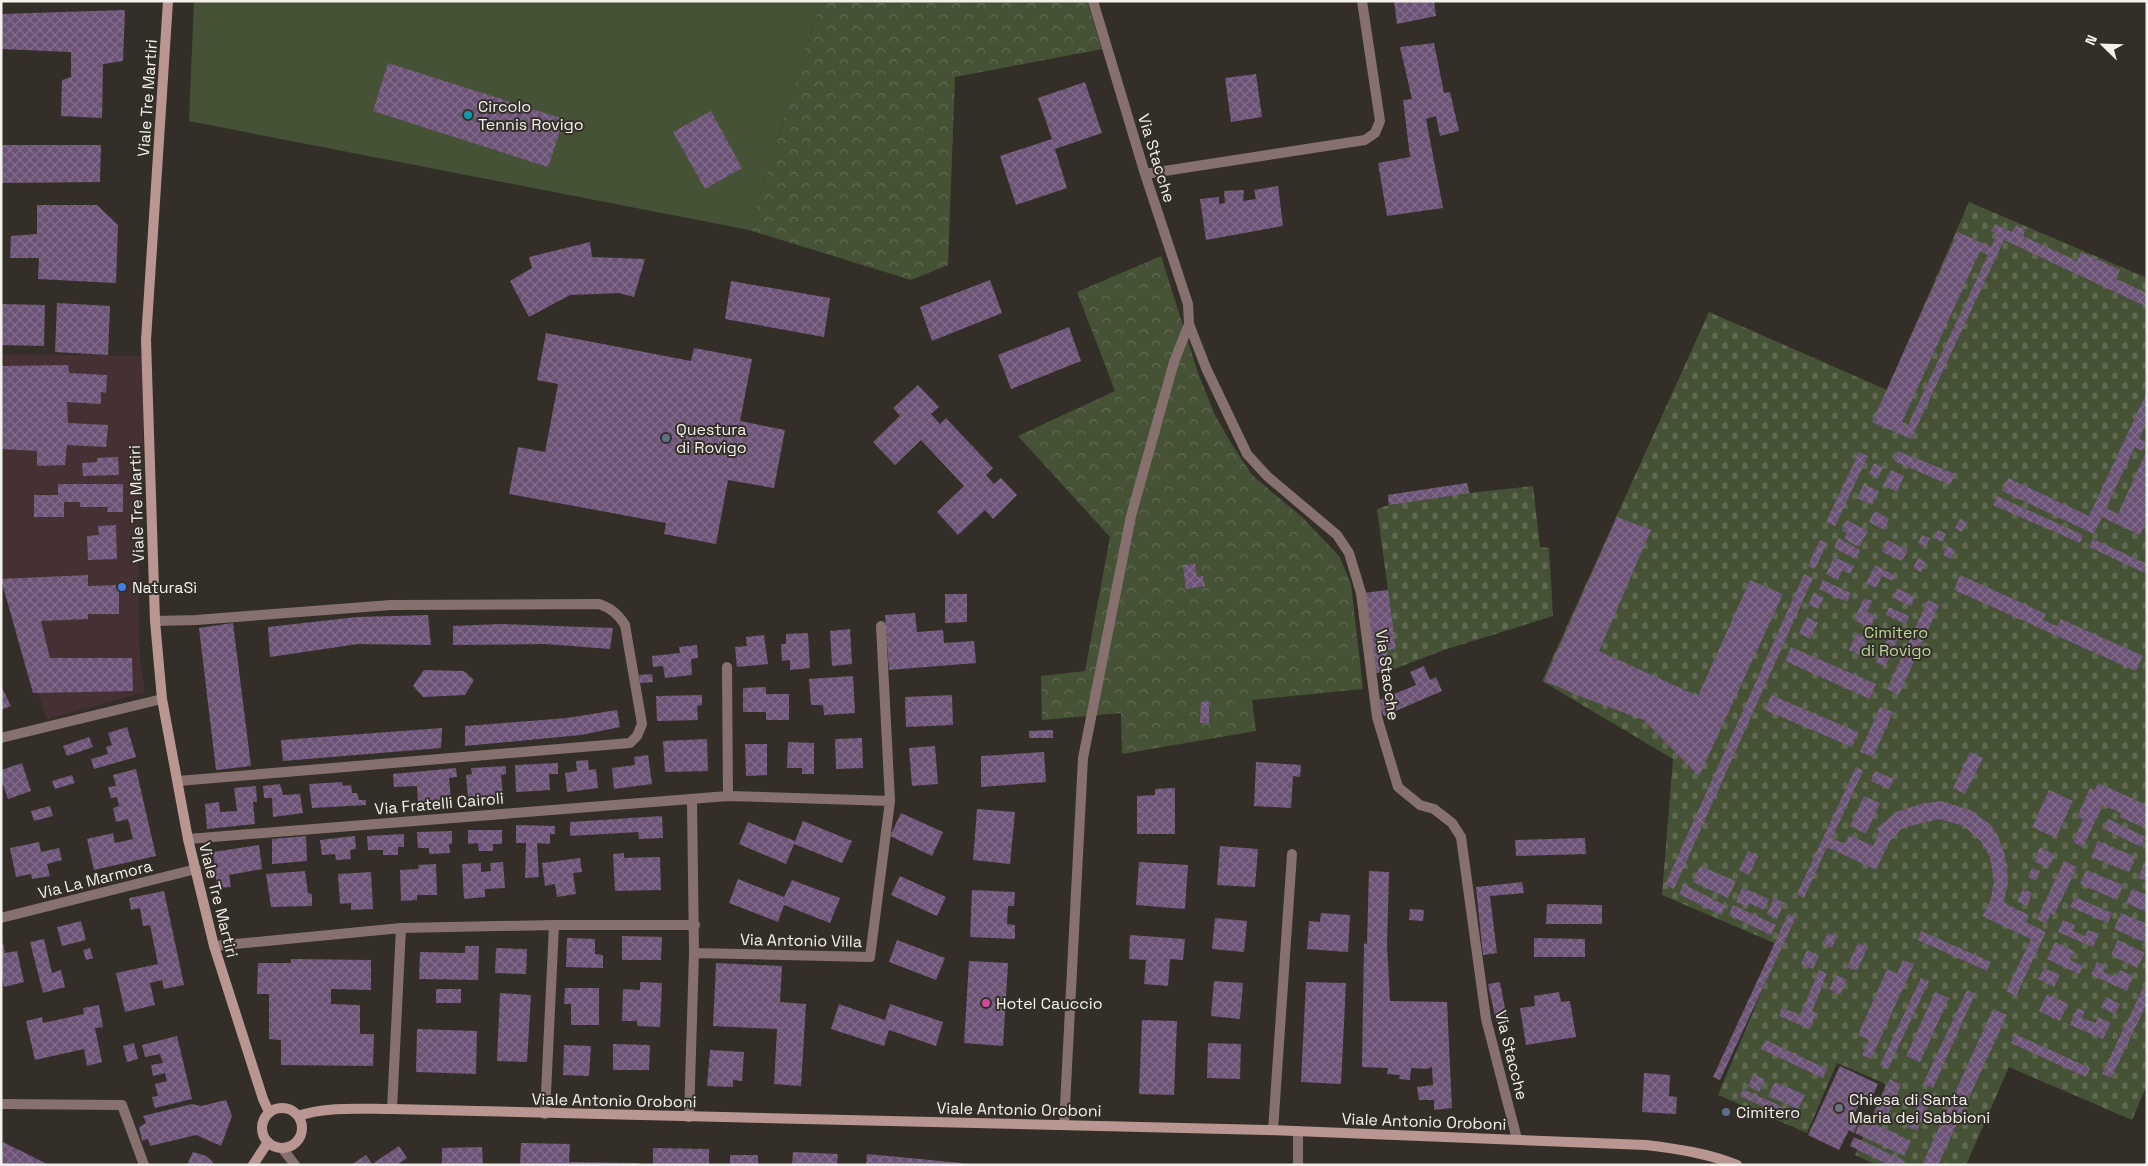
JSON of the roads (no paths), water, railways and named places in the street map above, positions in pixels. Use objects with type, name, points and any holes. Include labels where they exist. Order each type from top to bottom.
[{"type":"street","name":"Viale Tre Martiri","points":[[168,1],[146,340],[155,620],[162,699],[188,839],[214,946],[263,1099],[270,1112]]},
{"type":"street","name":"Via Stacche","points":[[1094,1],[1145,174],[1188,304],[1189,324],[1206,368],[1247,454],[1267,476],[1337,535],[1349,553],[1361,593],[1377,717],[1398,787],[1420,805],[1434,810],[1452,823],[1461,837],[1486,1019],[1517,1139]]},
{"type":"street","points":[[1145,174],[1365,140],[1375,132],[1380,121],[1362,1]]},
{"type":"street","name":"Via Stacche","points":[[1064,1125],[1083,758],[1131,516],[1174,362],[1189,324]]},
{"type":"street","points":[[155,620],[196,620],[391,605],[599,604],[610,608],[620,616],[625,624],[642,724],[637,736],[630,743],[178,781]]},
{"type":"street","name":"Via Antonio Villa","points":[[694,953],[870,957],[890,801],[881,626]]},
{"type":"street","points":[[727,666],[728,796]]},
{"type":"street","points":[[1,738],[162,699]]},
{"type":"street","points":[[689,1116],[694,953],[692,799],[728,796],[890,801]]},
{"type":"street","name":"Via Fratelli Cairoli","points":[[188,839],[692,799]]},
{"type":"street","points":[[1273,1130],[1292,854]]},
{"type":"street","name":"Via La Marmora","points":[[1,918],[196,870]]},
{"type":"street","points":[[545,1114],[554,925]]},
{"type":"street","points":[[214,946],[401,928],[694,925]]},
{"type":"street","points":[[392,1109],[401,928]]},
{"type":"street","points":[[1,1104],[122,1105],[144,1165]]},
{"type":"street","points":[[282,1148],[291,1145],[298,1138],[301,1125],[298,1116],[292,1110],[285,1108],[274,1109],[270,1112],[263,1120],[262,1128],[268,1142],[282,1148],[296,1165]]},
{"type":"street","name":"Viale Antonio Oroboni","points":[[298,1116],[338,1109],[392,1109],[1273,1130],[1613,1143],[1690,1150],[1737,1165]]},
{"type":"street","points":[[1298,1131],[1298,1165]]},
{"type":"street","points":[[253,1165],[268,1142]]},
{"type":"place","name":"Circolo Tennis Rovigo","points":[[468,115]]},
{"type":"place","name":"Questura di Rovigo","points":[[666,438]]},
{"type":"place","name":"NaturaSì","points":[[122,587]]},
{"type":"place","name":"Hotel Cauccio","points":[[986,1003]]},
{"type":"place","name":"Chiesa di Santa Maria dei Sabbioni","points":[[1839,1108]]},
{"type":"place","name":"Cimitero","points":[[1726,1112]]},
{"type":"park label","name":"Cimitero di Rovigo","points":[[1896,641]]}]
